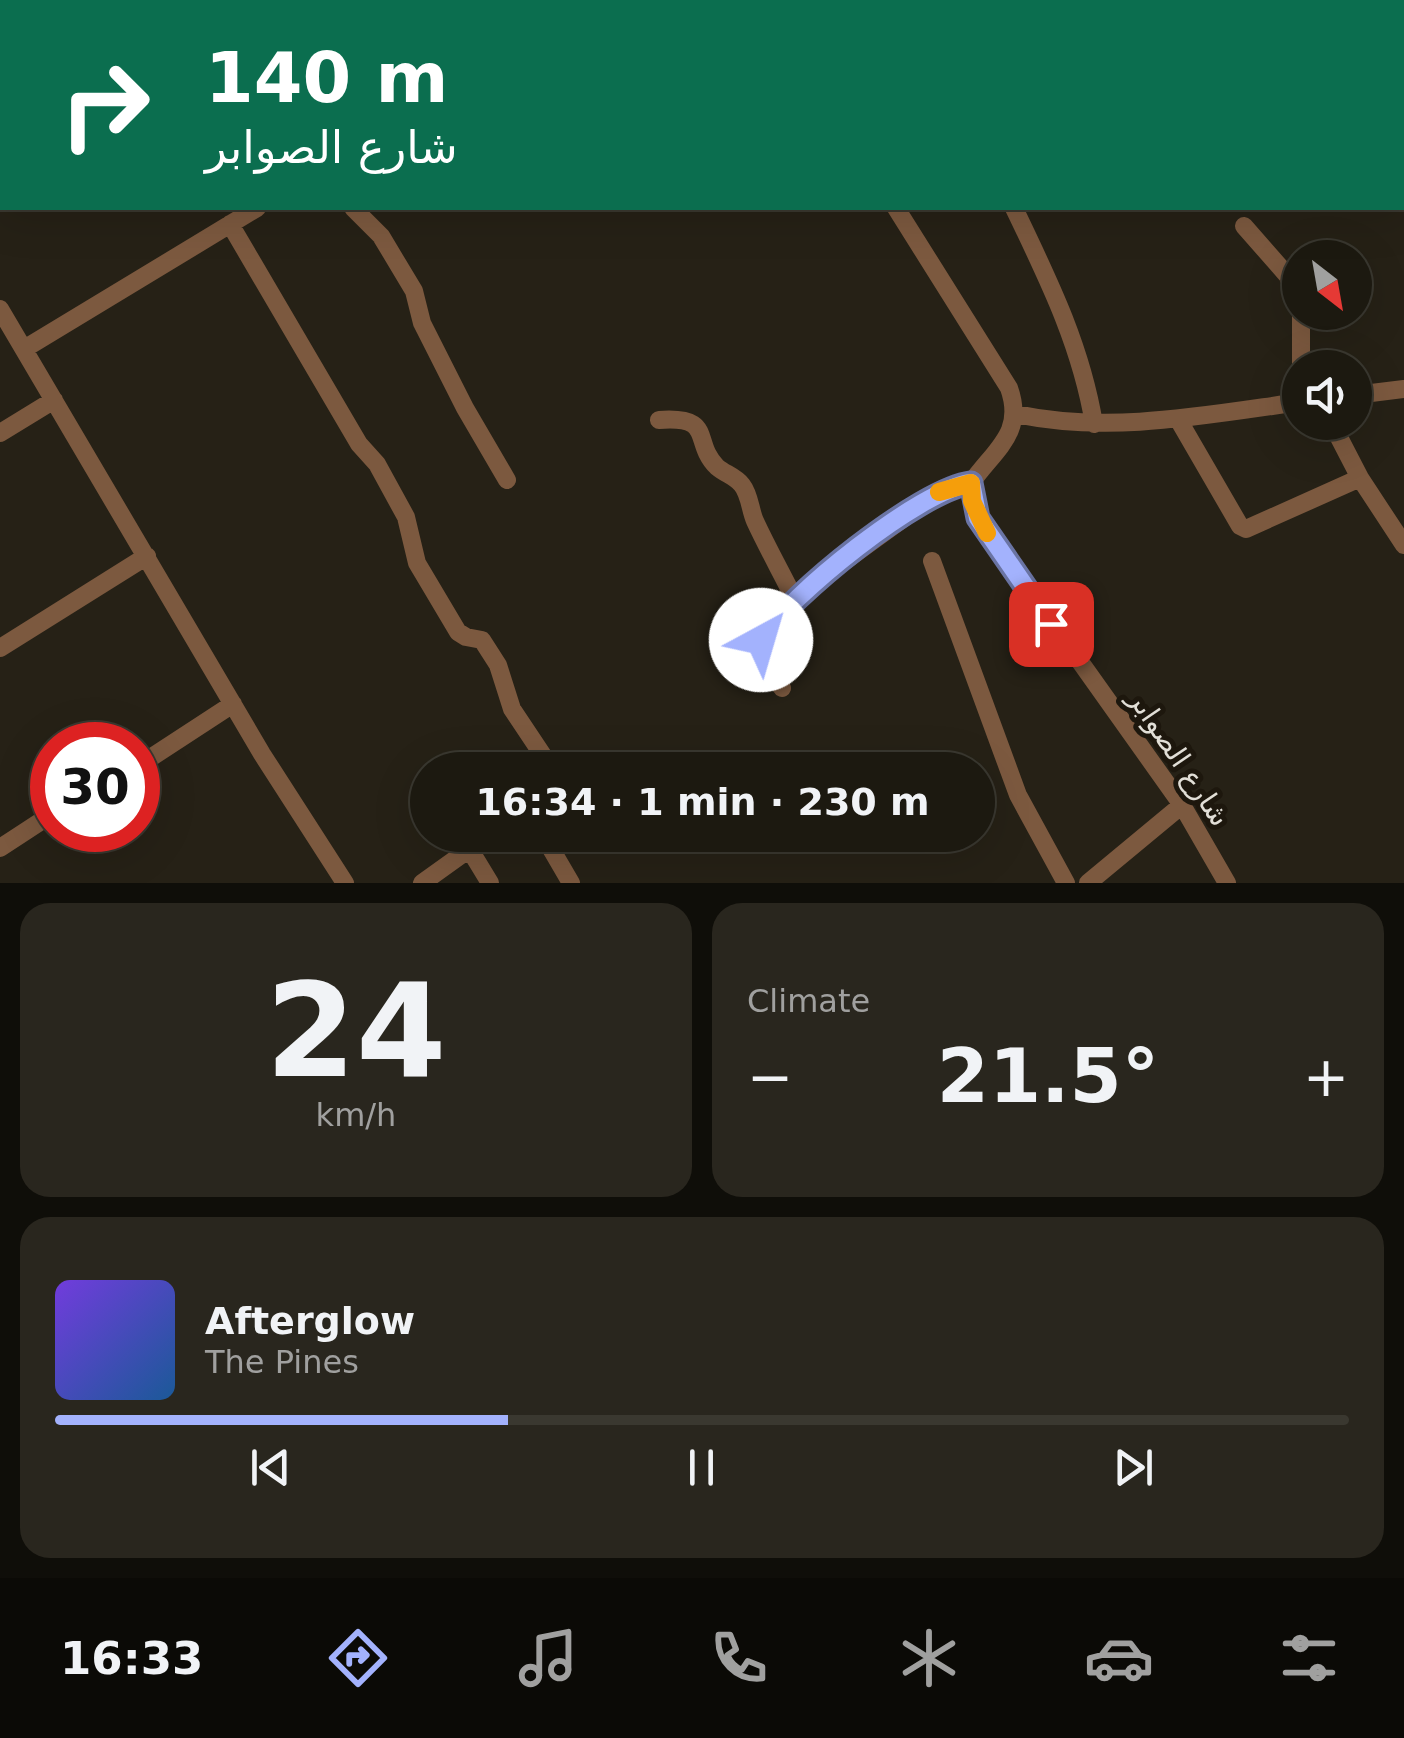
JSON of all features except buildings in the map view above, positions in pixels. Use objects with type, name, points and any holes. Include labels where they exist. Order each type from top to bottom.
[{"type":"street","points":[[24,349],[254,210]]},
{"type":"street","points":[[355,210],[381,236],[414,291],[422,323],[507,480]]},
{"type":"street","points":[[782,688],[761,640],[794,598],[944,489],[971,483],[1005,441],[1016,414],[1008,388],[897,210]]},
{"type":"street","points":[[1015,210],[1056,294],[1085,371],[1094,424]]},
{"type":"street","points":[[230,224],[359,444],[377,464],[406,517],[420,570],[458,632],[482,640],[492,654],[512,708],[541,752]]},
{"type":"street","points":[[1244,226],[1282,269]]},
{"type":"street","points":[[0,309],[233,704],[345,883]]},
{"type":"street","points":[[1372,392],[1404,389]]},
{"type":"street","points":[[0,434],[54,400]]},
{"type":"street","points":[[1016,414],[1094,424],[1178,419],[1282,403]]},
{"type":"street","points":[[659,420],[681,418],[693,424],[701,431],[716,466],[745,488],[753,517],[794,598]]},
{"type":"street","points":[[1178,419],[1240,526],[1246,529],[1360,478]]},
{"type":"street","points":[[1340,440],[1404,545]]},
{"type":"street","name":"شارع الصوابر","points":[[971,483],[972,501],[990,538],[1182,805],[1227,883]]},
{"type":"street","points":[[0,648],[147,556]]},
{"type":"street","points":[[932,561],[1018,794],[1066,883]]},
{"type":"street","points":[[160,752],[233,704]]},
{"type":"street","points":[[1088,883],[1182,805]]},
{"type":"street","points":[[0,848],[30,828]]},
{"type":"street","points":[[422,883],[467,852]]},
{"type":"street","points":[[471,852],[490,883]]},
{"type":"street","points":[[553,852],[571,883]]},
{"type":"slow traffic","points":[[939,492],[971,483],[972,501],[987,533]]},
{"type":"route","points":[[761,640],[794,598],[828,571],[944,489],[971,483],[978,518],[1051,624]]}]
